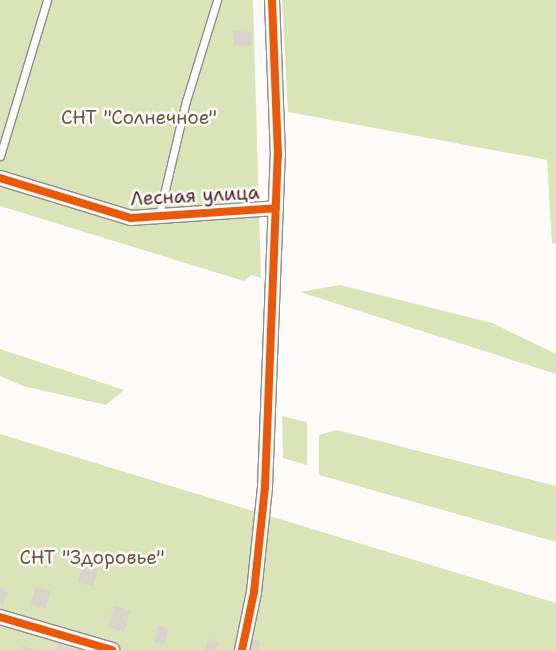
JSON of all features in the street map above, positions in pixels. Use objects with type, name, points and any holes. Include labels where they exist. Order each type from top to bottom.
[{"type":"street","points":[[242,650],[254,592],[265,487],[278,156],[272,0]]},
{"type":"street","name":"Лесная улица","points":[[0,178],[132,218],[276,208]]},
{"type":"street","points":[[0,617],[112,650]]},
{"type":"lane","points":[[0,156],[47,0]]},
{"type":"lane","points":[[159,215],[186,101],[217,0]]},
{"type":"green space","name":"СНТ \"Солнечное\"","points":[[0,0],[253,0],[261,278],[251,275],[244,281],[0,206]]},
{"type":"green space","points":[[282,0],[556,0],[556,244],[552,243],[547,160],[288,112]]},
{"type":"green space","points":[[340,285],[492,323],[556,354],[556,374],[300,292]]},
{"type":"green space","points":[[0,349],[124,390],[106,405],[23,386],[0,376]]},
{"type":"green space","points":[[282,416],[307,422],[307,465],[283,458]]},
{"type":"green space","points":[[336,430],[556,486],[556,542],[319,475],[319,435]]},
{"type":"green space","name":"СНТ \"Здоровье\"","points":[[0,434],[556,603],[556,650],[0,650]]},
{"type":"building","points":[[234,31],[252,32],[251,46],[233,45]]},
{"type":"building","points":[[83,563],[98,567],[93,586],[78,582]]},
{"type":"building","points":[[35,587],[51,591],[46,608],[31,604]]},
{"type":"building","points":[[0,588],[7,591],[3,605],[0,604]]},
{"type":"building","points":[[114,606],[130,611],[124,632],[108,627]]},
{"type":"building","points":[[158,626],[169,629],[164,645],[154,642]]},
{"type":"building","points":[[208,639],[219,642],[216,650],[205,650]]},
{"type":"building","points":[[251,640],[260,641],[259,650],[250,650]]},
{"type":"building","points":[[58,644],[77,650],[56,650]]},
{"type":"building","points":[[23,646],[34,650],[22,650]]},
{"type":"cycle path","points":[[242,650],[254,592],[265,487],[278,156],[272,0]]},
{"type":"cycle path","points":[[0,178],[131,218],[276,208]]},
{"type":"cycle path","points":[[0,617],[112,650]]}]
